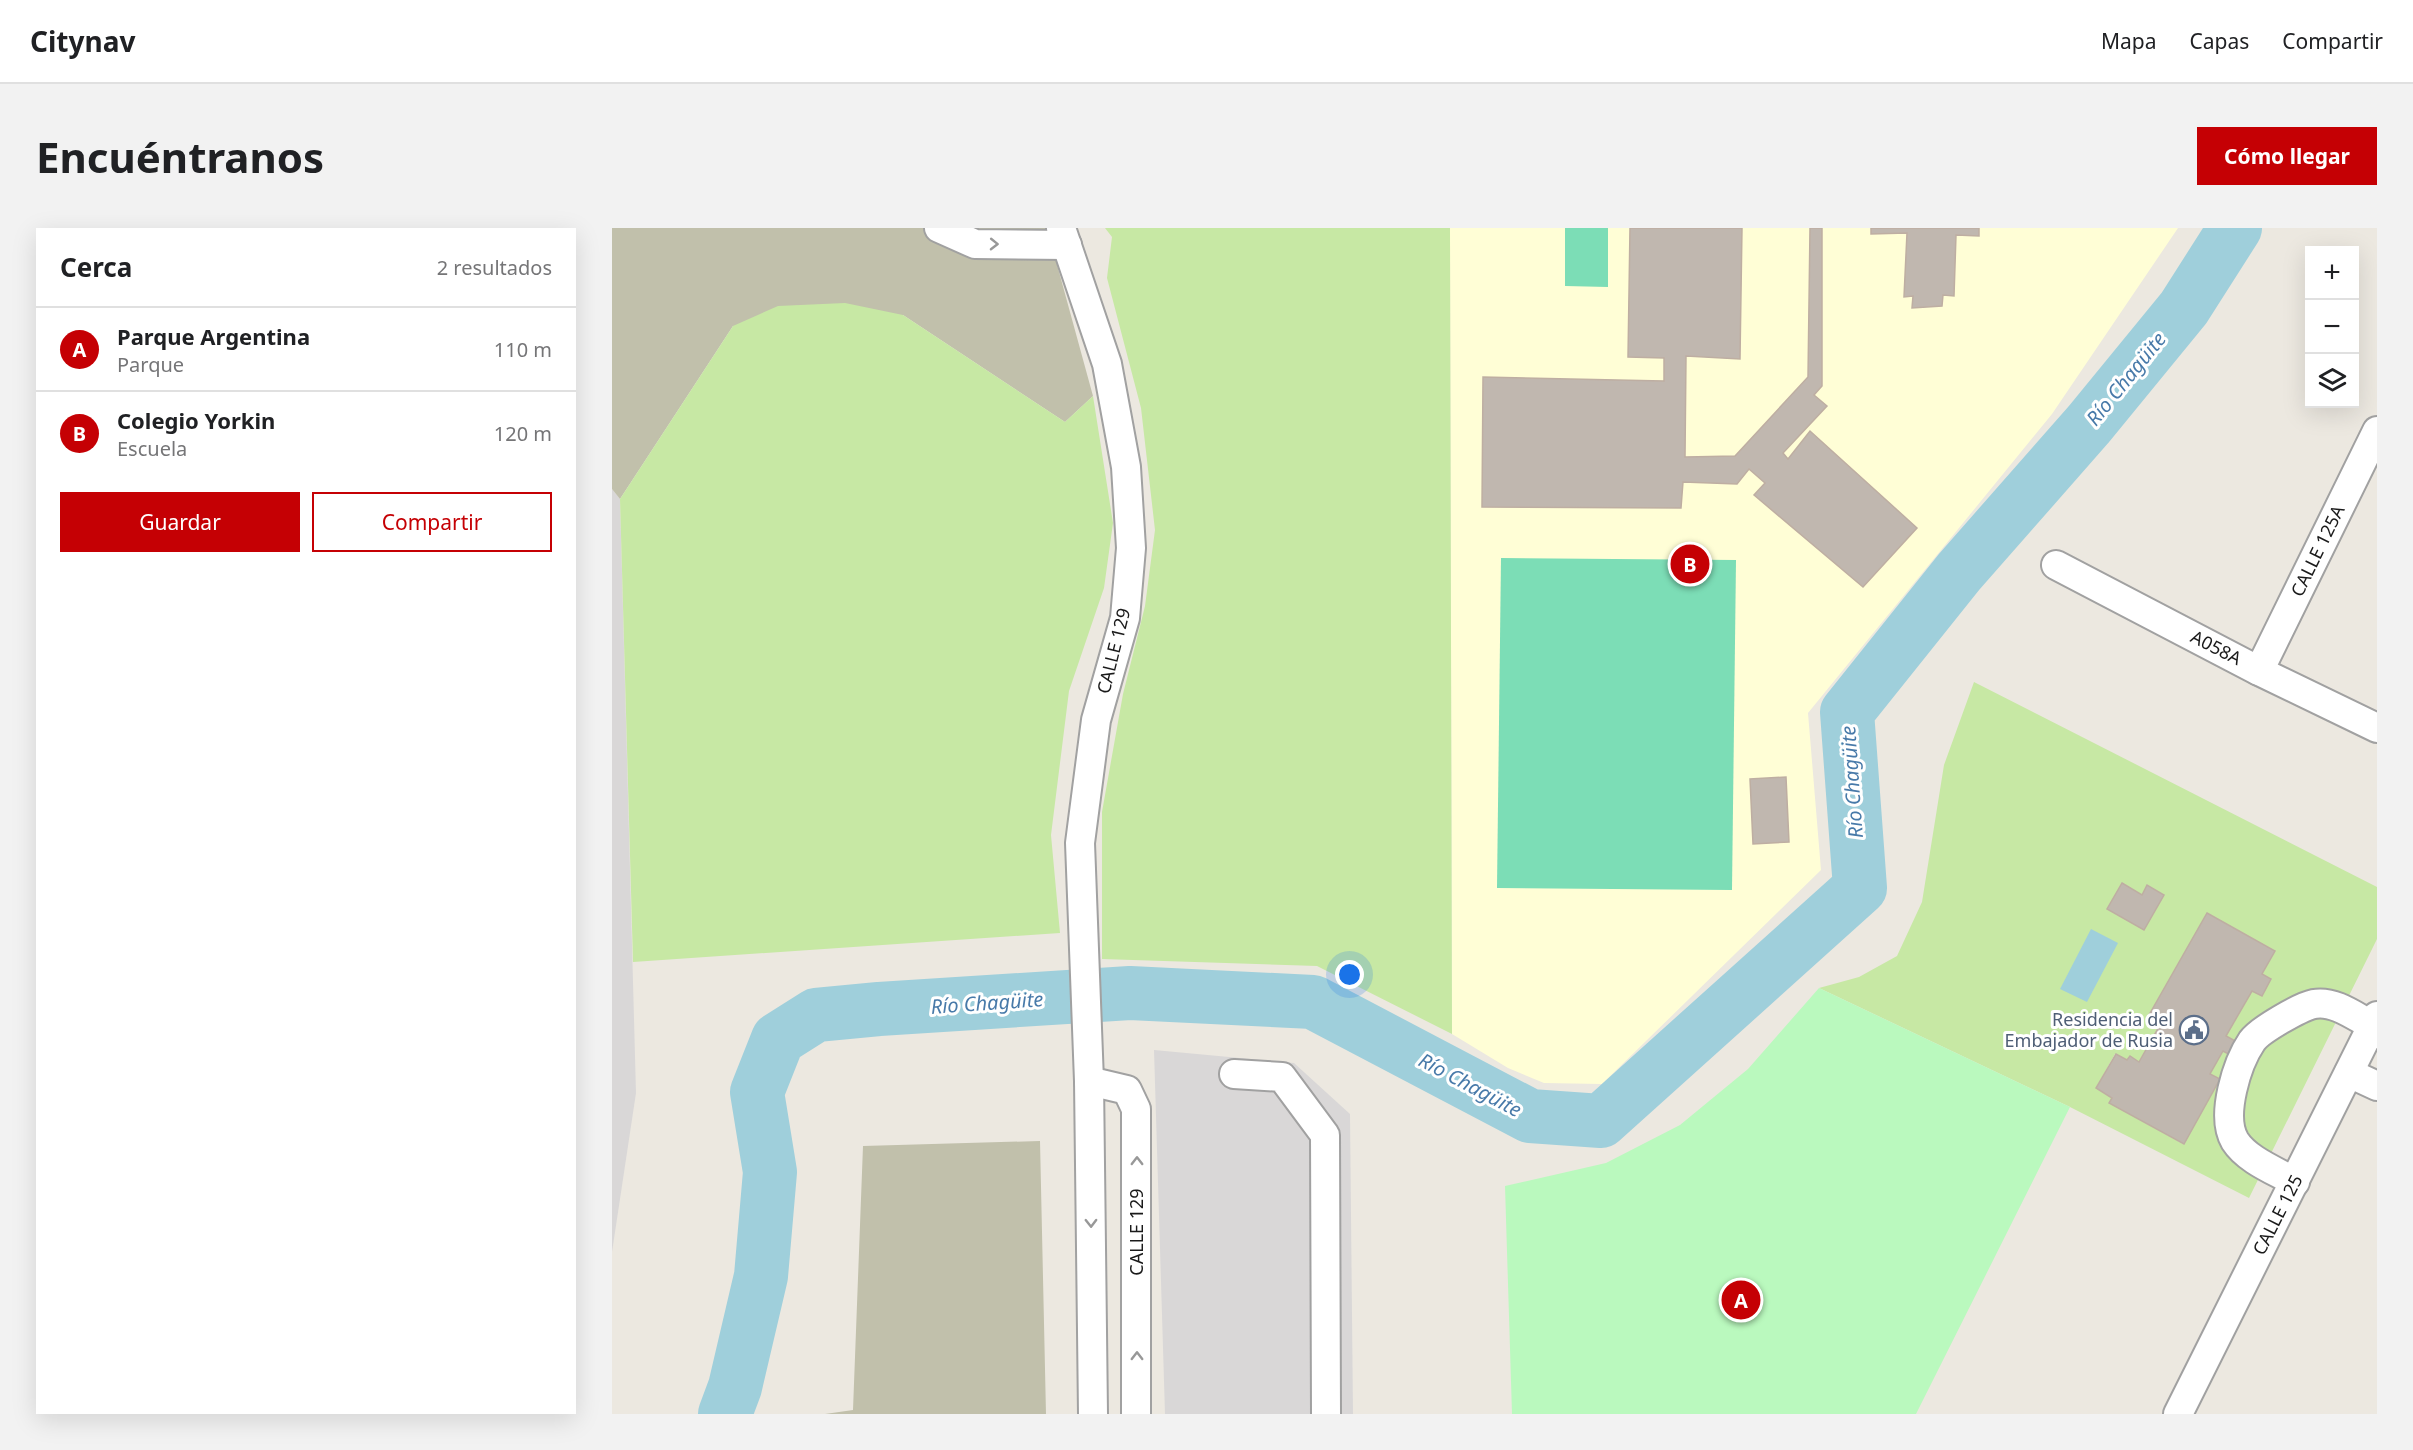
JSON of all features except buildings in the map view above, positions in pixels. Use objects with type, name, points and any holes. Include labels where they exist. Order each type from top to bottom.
[{"type":"street","points":[[939,228],[975,244],[1064,236]]},
{"type":"street","name":"CALLE 129","points":[[1064,236],[1107,364],[1126,467],[1131,548],[1125,618],[1096,720],[1081,832],[1089,1081],[1093,1414]]},
{"type":"street","name":"CALLE 125A","points":[[2259,670],[2377,431]]},
{"type":"street","name":"A058A","points":[[2056,565],[2377,728]]},
{"type":"street","points":[[2295,1182],[2247,1154],[2234,1139],[2230,1116],[2231,1092],[2236,1070],[2253,1039],[2293,1012],[2315,1003],[2332,1005],[2375,1021]]},
{"type":"street","name":"CALLE 125","points":[[2178,1414],[2375,1021]]},
{"type":"street","points":[[2349,1073],[2377,1086]]},
{"type":"street","points":[[1233,1074],[1282,1077],[1325,1135],[1326,1414]]},
{"type":"street","name":"CALLE 129","points":[[1089,1081],[1127,1090],[1136,1109],[1136,1414]]},
{"type":"shaded area","points":[[612,228],[1047,228],[1093,396],[1065,422],[903,315],[733,326],[620,499],[612,489]]},
{"type":"shaded area","points":[[1450,228],[2178,228],[2052,414],[1808,713],[1821,870],[1602,1084],[1544,1083],[1508,1068],[1452,1034]]},
{"type":"shaded area","points":[[612,489],[620,499],[636,1093],[612,1252]]},
{"type":"shaded area","points":[[1154,1050],[1294,1063],[1350,1114],[1353,1414],[1165,1414]]},
{"type":"shaded area","points":[[1040,1141],[1046,1414],[825,1414],[853,1410],[863,1146]]},
{"type":"green space","points":[[1105,228],[1450,228],[1452,1034],[1317,966],[1102,959],[1102,812],[1123,694],[1145,606],[1155,530],[1141,408],[1107,278],[1112,237]]},
{"type":"green space","points":[[1565,228],[1608,228],[1608,287],[1565,286]]},
{"type":"green space","points":[[845,303],[903,315],[1065,422],[1093,396],[1113,523],[1104,588],[1069,691],[1051,835],[1060,933],[633,962],[620,499],[733,326],[778,306]]},
{"type":"green space","points":[[1501,558],[1736,560],[1732,890],[1497,888]]},
{"type":"green space","points":[[1974,682],[2377,887],[2377,939],[2249,1198],[2070,1107],[1819,988],[1859,977],[1897,956],[1922,902],[1944,765]],"holes":[[[2207,913],[2275,951],[2262,974],[2271,979],[2262,996],[2252,991],[2226,1036],[2244,1063],[2223,1051],[2210,1074],[2220,1080],[2183,1144],[2110,1103],[2112,1098],[2096,1088],[2115,1054],[2127,1060],[2130,1056],[2139,1062],[2161,1023],[2149,1015]]]},
{"type":"green space","points":[[1819,988],[2070,1107],[1916,1414],[1512,1414],[1505,1186],[1606,1163],[1680,1125],[1748,1069]]},
{"type":"water","points":[[2091,929],[2118,943],[2087,1002],[2060,989]]},
{"type":"waterway","name":"Río Chagüite","points":[[725,1414],[735,1387],[761,1276],[770,1172],[757,1092],[778,1039],[816,1015],[1130,993],[1313,1002],[1530,1116],[1601,1121],[1860,888],[1847,712],[1959,572],[2089,424],[2184,308],[2235,228]]},
{"type":"place","name":"Colegio Yorkin","points":[[1690,564]]},
{"type":"place","name":"Residencia del Embajador de Rusia","points":[[2194,1030]]},
{"type":"place","name":"Parque Argentina","points":[[1741,1300]]}]
